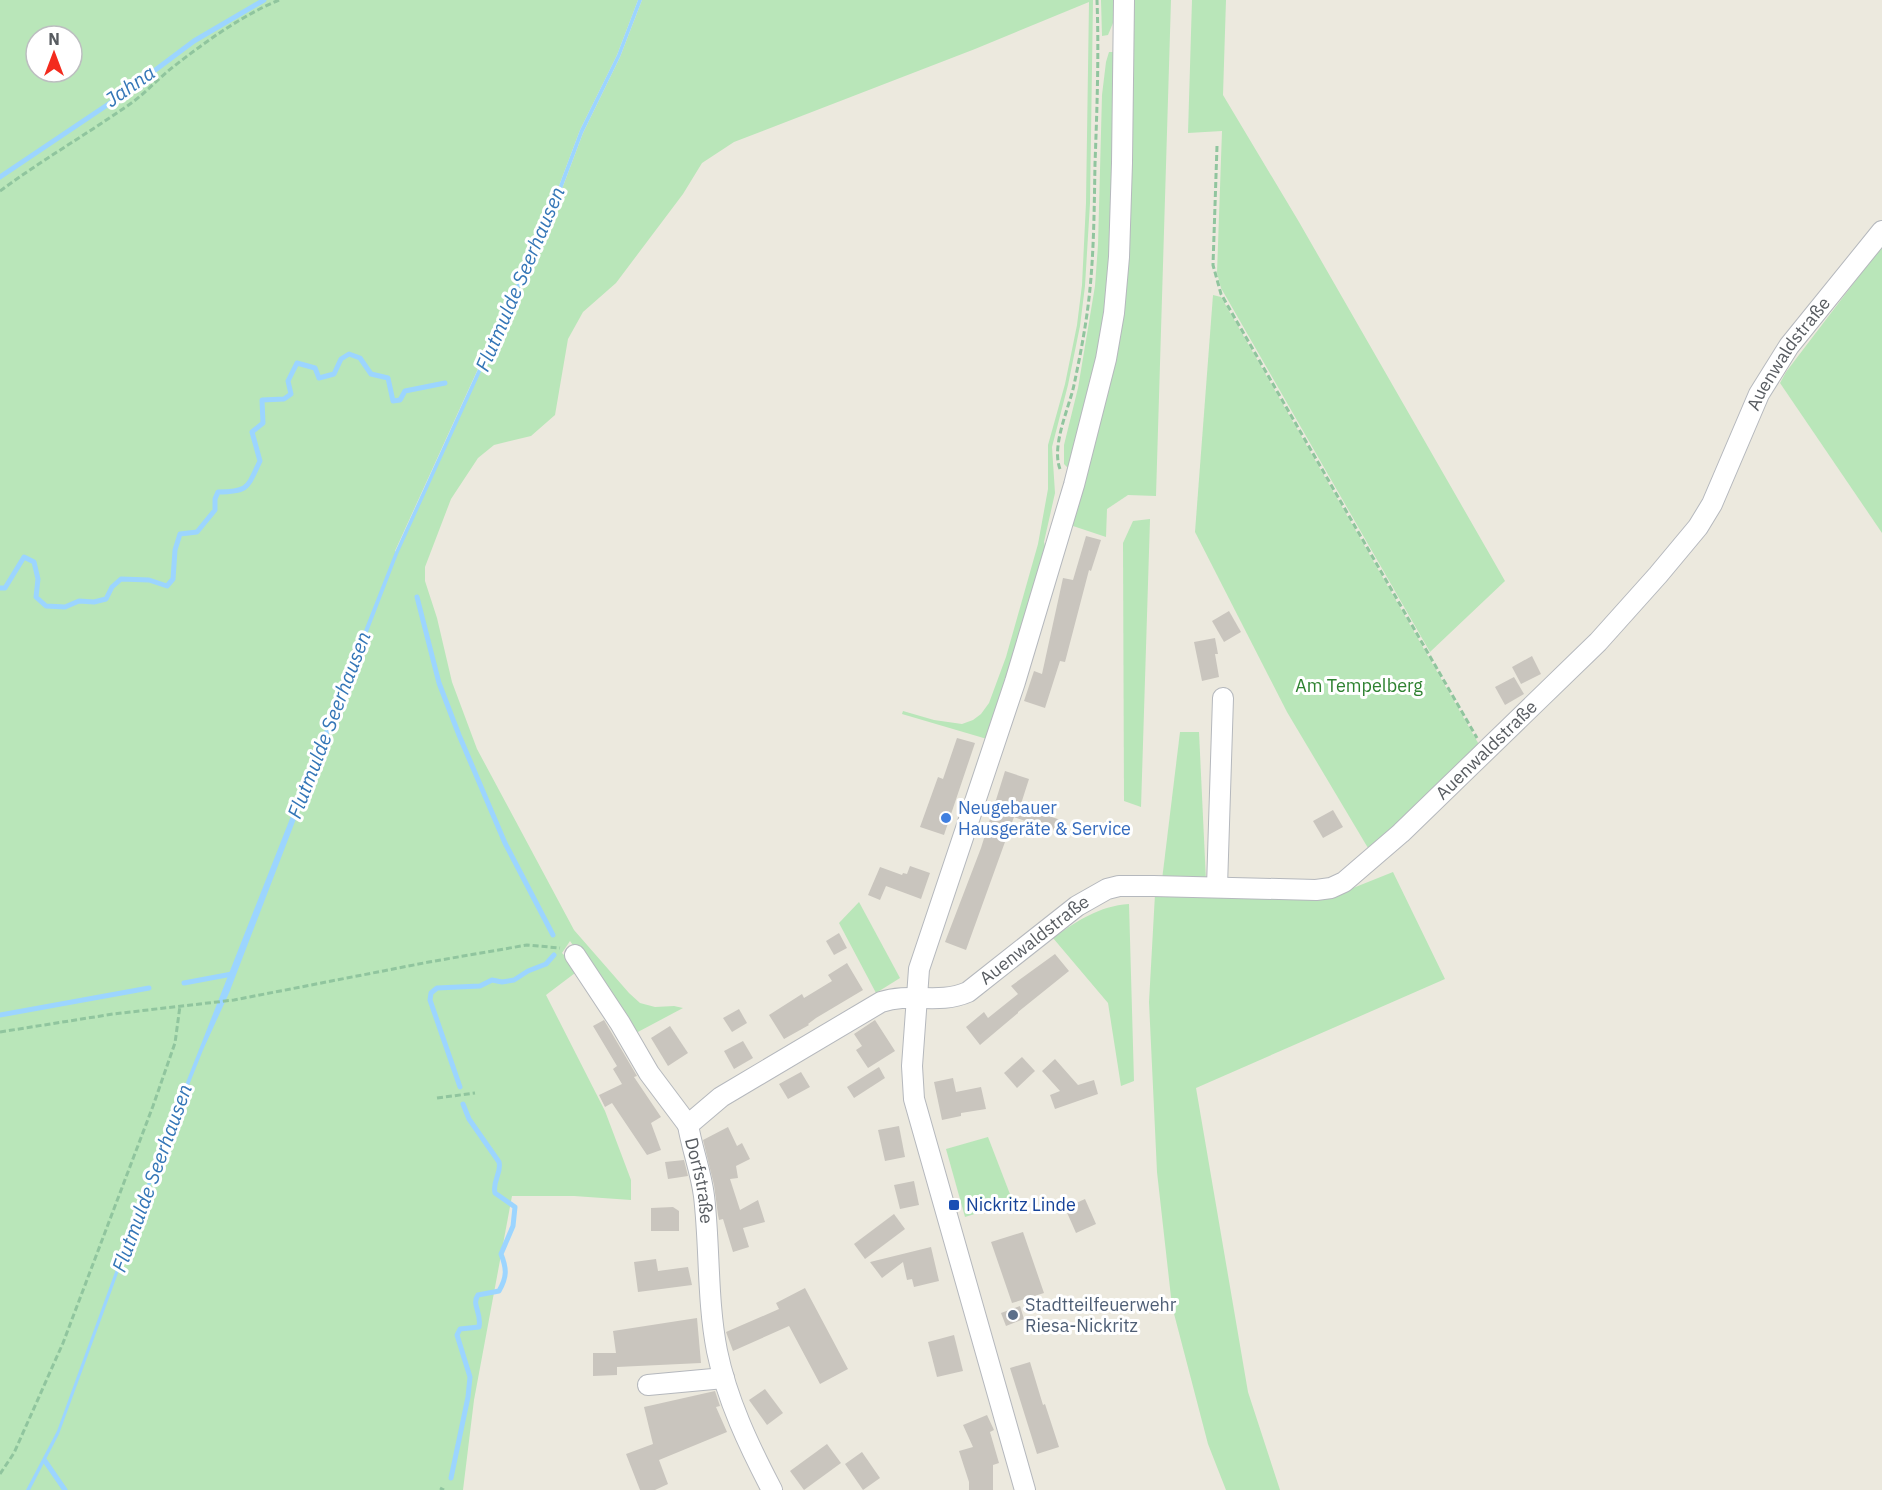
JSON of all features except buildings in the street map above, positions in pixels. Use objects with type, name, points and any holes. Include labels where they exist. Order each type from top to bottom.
[{"type":"street","points":[[1025,1490],[914,1099],[912,1066],[916,998],[919,969],[1015,682],[1056,547],[1107,359],[1119,257],[1124,0]]},
{"type":"street","name":"Auenwaldstraße","points":[[916,998],[954,998],[968,992],[1077,906],[1107,889],[1119,886],[1217,886],[1316,890],[1330,888],[1344,882],[1401,833],[1598,642],[1698,526],[1712,504],[1759,394],[1770,375],[1811,316],[1882,231]]},
{"type":"street","points":[[1217,886],[1223,698]]},
{"type":"street","points":[[575,956],[620,1023],[649,1073],[688,1125]]},
{"type":"street","name":"Dorfstraße","points":[[772,1490],[738,1418],[717,1350],[712,1317],[704,1197],[688,1125],[722,1097],[881,1002],[894,998],[916,998]]},
{"type":"street","points":[[648,1385],[724,1378]]},
{"type":"path","points":[[0,191],[131,103],[211,39],[264,6],[279,0]]},
{"type":"path","points":[[1063,477],[1058,463],[1059,443],[1086,326],[1093,244],[1099,45],[1097,0]]},
{"type":"path","points":[[1216,146],[1213,265],[1221,294],[1476,737],[1486,750]]},
{"type":"path","points":[[0,1032],[113,1014],[234,1000],[527,945],[550,946],[575,956]]},
{"type":"path","points":[[0,1474],[14,1453],[67,1332],[175,1043],[180,1006]]},
{"type":"path","points":[[436,1098],[475,1093]]},
{"type":"green space","points":[[0,0],[638,0],[617,55],[580,130],[548,215],[395,551],[397,553],[551,218],[583,133],[620,57],[642,0],[1093,0],[1090,203],[1080,326],[1052,447],[1055,493],[1044,542],[1048,548],[987,739],[902,714],[903,711],[934,720],[962,724],[981,714],[989,703],[1006,657],[1038,544],[1048,489],[1048,445],[1065,384],[1077,325],[1082,285],[1086,203],[1089,2],[975,49],[734,142],[702,163],[683,194],[616,283],[583,312],[568,339],[555,415],[531,436],[494,445],[478,458],[451,499],[425,567],[425,581],[437,618],[452,682],[477,749],[574,930],[640,1003],[655,1007],[683,1008],[636,1033],[570,941],[562,953],[579,970],[546,995],[605,1111],[631,1180],[631,1200],[574,1196],[512,1196],[474,1400],[463,1490],[0,1490]]},
{"type":"green space","points":[[1101,0],[1117,0],[1118,11],[1108,35],[1102,36]]},
{"type":"green space","points":[[1132,0],[1171,0],[1156,496],[1128,495],[1107,509],[1106,537],[1070,525],[1112,360]]},
{"type":"green space","name":"Am Tempelberg","points":[[1192,0],[1226,0],[1223,95],[1299,222],[1505,581],[1430,652],[1221,288],[1217,273],[1222,131],[1188,133]]},
{"type":"green space","points":[[1109,52],[1117,54],[1108,312],[1073,466],[1067,467],[1064,464],[1064,445],[1078,388],[1095,286],[1102,95]]},
{"type":"green space","points":[[1882,246],[1882,533],[1780,383]]},
{"type":"green space","name":"Am Tempelberg","points":[[1213,295],[1221,297],[1481,748],[1371,853],[1287,712],[1195,532]]},
{"type":"green space","points":[[1150,519],[1141,807],[1124,801],[1123,543],[1133,521]]},
{"type":"green space","points":[[1180,732],[1199,732],[1206,881],[1162,880]]},
{"type":"green space","points":[[1393,872],[1445,979],[1196,1088],[1248,1392],[1280,1490],[1226,1490],[1208,1444],[1172,1306],[1157,1172],[1149,1002],[1155,894],[1338,894]]},
{"type":"green space","points":[[859,902],[900,978],[876,993],[839,923]]},
{"type":"green space","points":[[1129,904],[1134,1081],[1121,1086],[1108,1003],[1053,938],[1098,911]]},
{"type":"green space","points":[[988,1137],[1013,1202],[965,1217],[946,1149]]},
{"type":"water","name":"Flutmulde Seerhausen","points":[[638,0],[642,0],[620,57],[583,133],[551,218],[398,554],[229,993],[203,1050],[164,1148],[59,1434],[30,1490],[26,1490],[57,1431],[161,1146],[395,552],[548,215],[580,130],[617,55]]},
{"type":"waterway","name":"Jahna","points":[[0,177],[122,95],[194,41],[264,0]]},
{"type":"waterway","points":[[0,588],[5,588],[24,557],[34,562],[38,579],[36,597],[46,606],[65,607],[79,601],[94,602],[106,599],[112,587],[121,579],[149,580],[167,586],[173,579],[175,550],[180,534],[197,532],[215,510],[215,499],[218,492],[236,491],[246,487],[249,483],[260,461],[252,432],[263,423],[262,400],[284,399],[291,394],[288,381],[297,363],[315,368],[319,378],[334,374],[341,359],[349,354],[360,358],[371,374],[388,378],[393,401],[400,400],[405,391],[445,383]]},
{"type":"waterway","points":[[417,597],[439,683],[459,735],[505,843],[553,935]]},
{"type":"waterway","points":[[460,1087],[430,1000],[431,993],[437,988],[480,986],[492,980],[502,982],[514,980],[546,964],[554,955]]},
{"type":"waterway","points":[[184,983],[232,974]]},
{"type":"waterway","points":[[0,1015],[149,988]]},
{"type":"waterway","points":[[451,1478],[470,1377],[457,1335],[460,1329],[479,1327],[476,1302],[478,1295],[499,1291],[502,1286],[505,1273],[501,1254],[513,1226],[515,1207],[495,1193],[499,1162],[469,1119],[463,1104]]},
{"type":"waterway","points":[[45,1461],[65,1490]]},
{"type":"place","name":"Neugebauer Hausgeräte & Service","points":[[946,818]]},
{"type":"place","name":"Nickritz Linde","points":[[954,1205]]},
{"type":"place","name":"Stadtteilfeuerwehr Riesa-Nickritz","points":[[1013,1315]]}]
